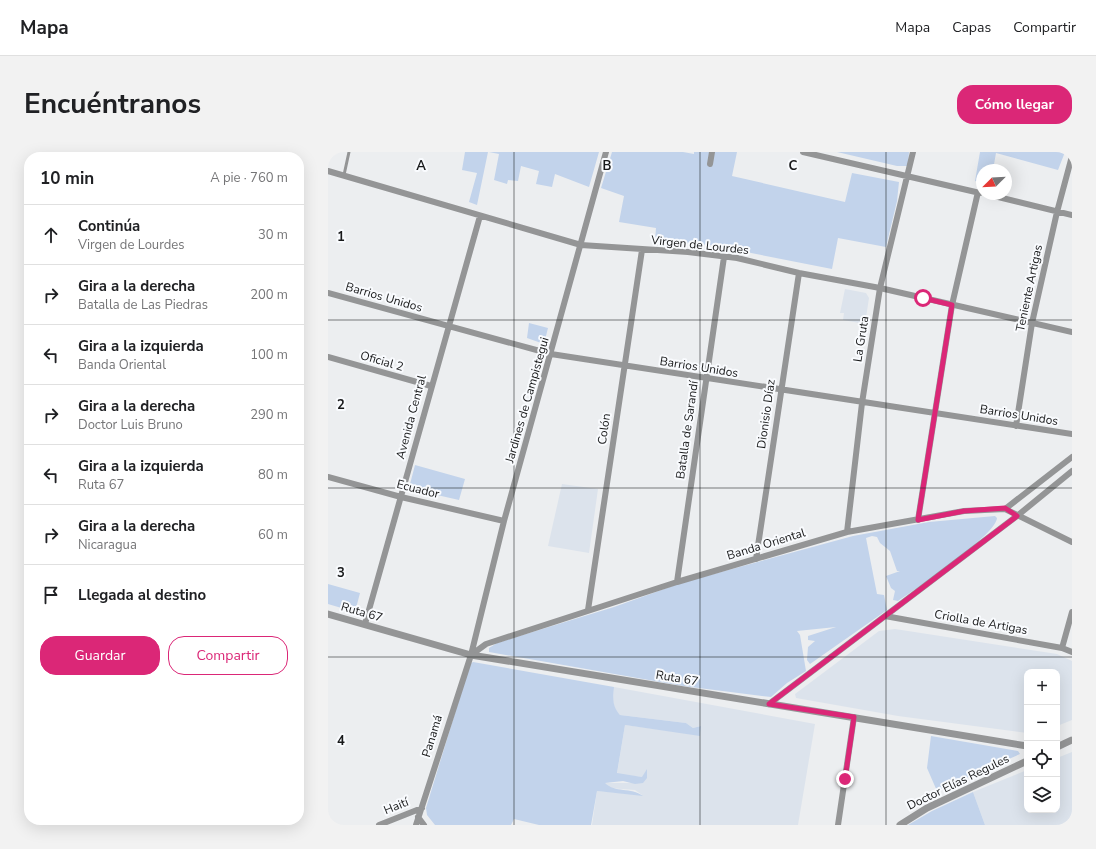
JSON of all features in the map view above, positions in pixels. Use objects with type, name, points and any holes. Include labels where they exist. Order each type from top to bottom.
[{"type":"street","name":"Jardines de Campistegui","points":[[471,654],[504,521],[606,152]]},
{"type":"street","points":[[710,164],[712,152]]},
{"type":"street","points":[[803,152],[976,192]]},
{"type":"street","name":"La Gruta","points":[[847,532],[862,402],[880,288],[908,176],[912,152]]},
{"type":"street","name":"Teniente Artigas","points":[[1016,426],[1032,323],[1057,212],[1072,156]]},
{"type":"street","name":"Virgen de Lourdes","points":[[328,171],[581,245],[688,252],[738,258],[799,274],[880,288],[1072,332]]},
{"type":"street","points":[[918,520],[952,305],[978,200]]},
{"type":"street","points":[[1010,200],[1072,215]]},
{"type":"street","name":"Avenida Central","points":[[365,624],[480,216]]},
{"type":"street","name":"Colón","points":[[588,610],[642,250]]},
{"type":"street","name":"Batalla de Sarandí","points":[[677,582],[724,257]]},
{"type":"street","name":"Dionisio Díaz","points":[[756,559],[780,390],[799,274]]},
{"type":"street","name":"Barrios Unidos","points":[[328,293],[551,354],[1072,434]]},
{"type":"street","name":"Oficial 2","points":[[328,357],[431,386]]},
{"type":"street","points":[[1072,457],[1005,508],[1017,516],[1072,542]]},
{"type":"street","points":[[769,704],[1017,516],[1072,471]]},
{"type":"street","name":"Ecuador","points":[[328,477],[401,497],[504,521]]},
{"type":"street","name":"Banda Oriental","points":[[471,654],[486,644],[588,610],[847,532],[964,511],[1005,508]]},
{"type":"street","points":[[1062,648],[1072,612]]},
{"type":"street","name":"Ruta 67","points":[[328,614],[471,654],[1024,745]]},
{"type":"street","name":"Criolla de Artigas","points":[[885,616],[1062,648],[1072,652]]},
{"type":"street","name":"Panamá","points":[[416,825],[471,654]]},
{"type":"street","points":[[838,825],[854,717]]},
{"type":"street","points":[[1060,746],[1072,740]]},
{"type":"street","name":"Doctor Elías Regules","points":[[900,825],[927,808],[1024,761]]},
{"type":"street","name":"Haití","points":[[379,825],[422,808]]},
{"type":"street","name":"Haití","points":[[418,817],[424,825]]},
{"type":"lane","points":[[344,176],[349,152]]},
{"type":"shaded area","points":[[465,152],[488,152],[477,205],[469,202],[477,173],[462,170]]},
{"type":"shaded area","points":[[489,152],[599,152],[589,187],[555,174],[552,187],[536,184],[539,171],[521,166],[518,181],[508,180],[507,184],[494,180],[499,154]]},
{"type":"shaded area","points":[[612,152],[683,152],[694,154],[694,152],[737,152],[732,176],[845,202],[852,173],[899,182],[897,201],[886,247],[838,238],[832,269],[710,245],[655,241],[656,228],[619,222],[624,196],[601,188]]},
{"type":"shaded area","points":[[837,152],[909,152],[908,166],[897,166]]},
{"type":"shaded area","points":[[980,152],[1065,152],[1058,170],[996,153],[994,164],[978,164]]},
{"type":"shaded area","points":[[845,289],[866,293],[869,298],[865,324],[843,320],[844,313],[840,313]]},
{"type":"shaded area","points":[[529,323],[548,328],[544,344],[527,338]]},
{"type":"shaded area","points":[[415,465],[465,479],[459,500],[415,490],[410,484]]},
{"type":"shaded area","points":[[562,484],[598,489],[589,553],[548,546]]},
{"type":"shaded area","points":[[995,516],[997,518],[993,526],[970,549],[898,601],[893,600],[895,591],[891,588],[886,576],[900,571],[897,571],[890,551],[880,543],[877,537],[872,536],[866,538],[877,594],[884,595],[887,610],[810,664],[807,660],[808,647],[815,641],[808,640],[808,636],[836,627],[797,631],[800,635],[806,671],[787,683],[771,697],[683,686],[489,652],[489,648],[497,643],[614,607],[681,583],[853,536],[929,522]]},
{"type":"shaded area","points":[[328,584],[360,593],[355,612],[328,604]]},
{"type":"shaded area","points":[[895,629],[1057,654],[1072,661],[1072,720],[1060,725],[1060,669],[1024,669],[1024,733],[898,716],[796,698],[795,694],[879,631]]},
{"type":"shaded area","points":[[473,662],[614,687],[614,702],[620,715],[686,723],[693,728],[701,726],[700,736],[625,725],[617,773],[642,777],[647,769],[647,778],[643,783],[635,784],[623,781],[605,783],[613,788],[638,793],[643,796],[597,791],[591,825],[539,825],[514,819],[511,825],[435,825],[427,815],[426,808],[470,664]]},
{"type":"shaded area","points":[[614,687],[815,724],[798,825],[592,825],[597,791],[642,795],[635,790],[609,788],[604,783],[643,783],[642,777],[617,774],[625,725],[700,735],[701,726],[693,728],[686,723],[620,715],[615,709],[613,701]]},
{"type":"shaded area","points":[[931,736],[1018,751],[1020,754],[937,791],[927,768]]},
{"type":"shaded area","points":[[1072,752],[1072,825],[985,825],[973,792],[1024,771],[1024,813],[1060,813],[1060,757]]},
{"type":"shaded area","points":[[973,792],[985,825],[908,825],[932,811]]},
{"type":"route","points":[[845,779],[854,717],[769,704],[1017,516],[1005,508],[964,511],[918,520],[952,305],[923,298]]}]
